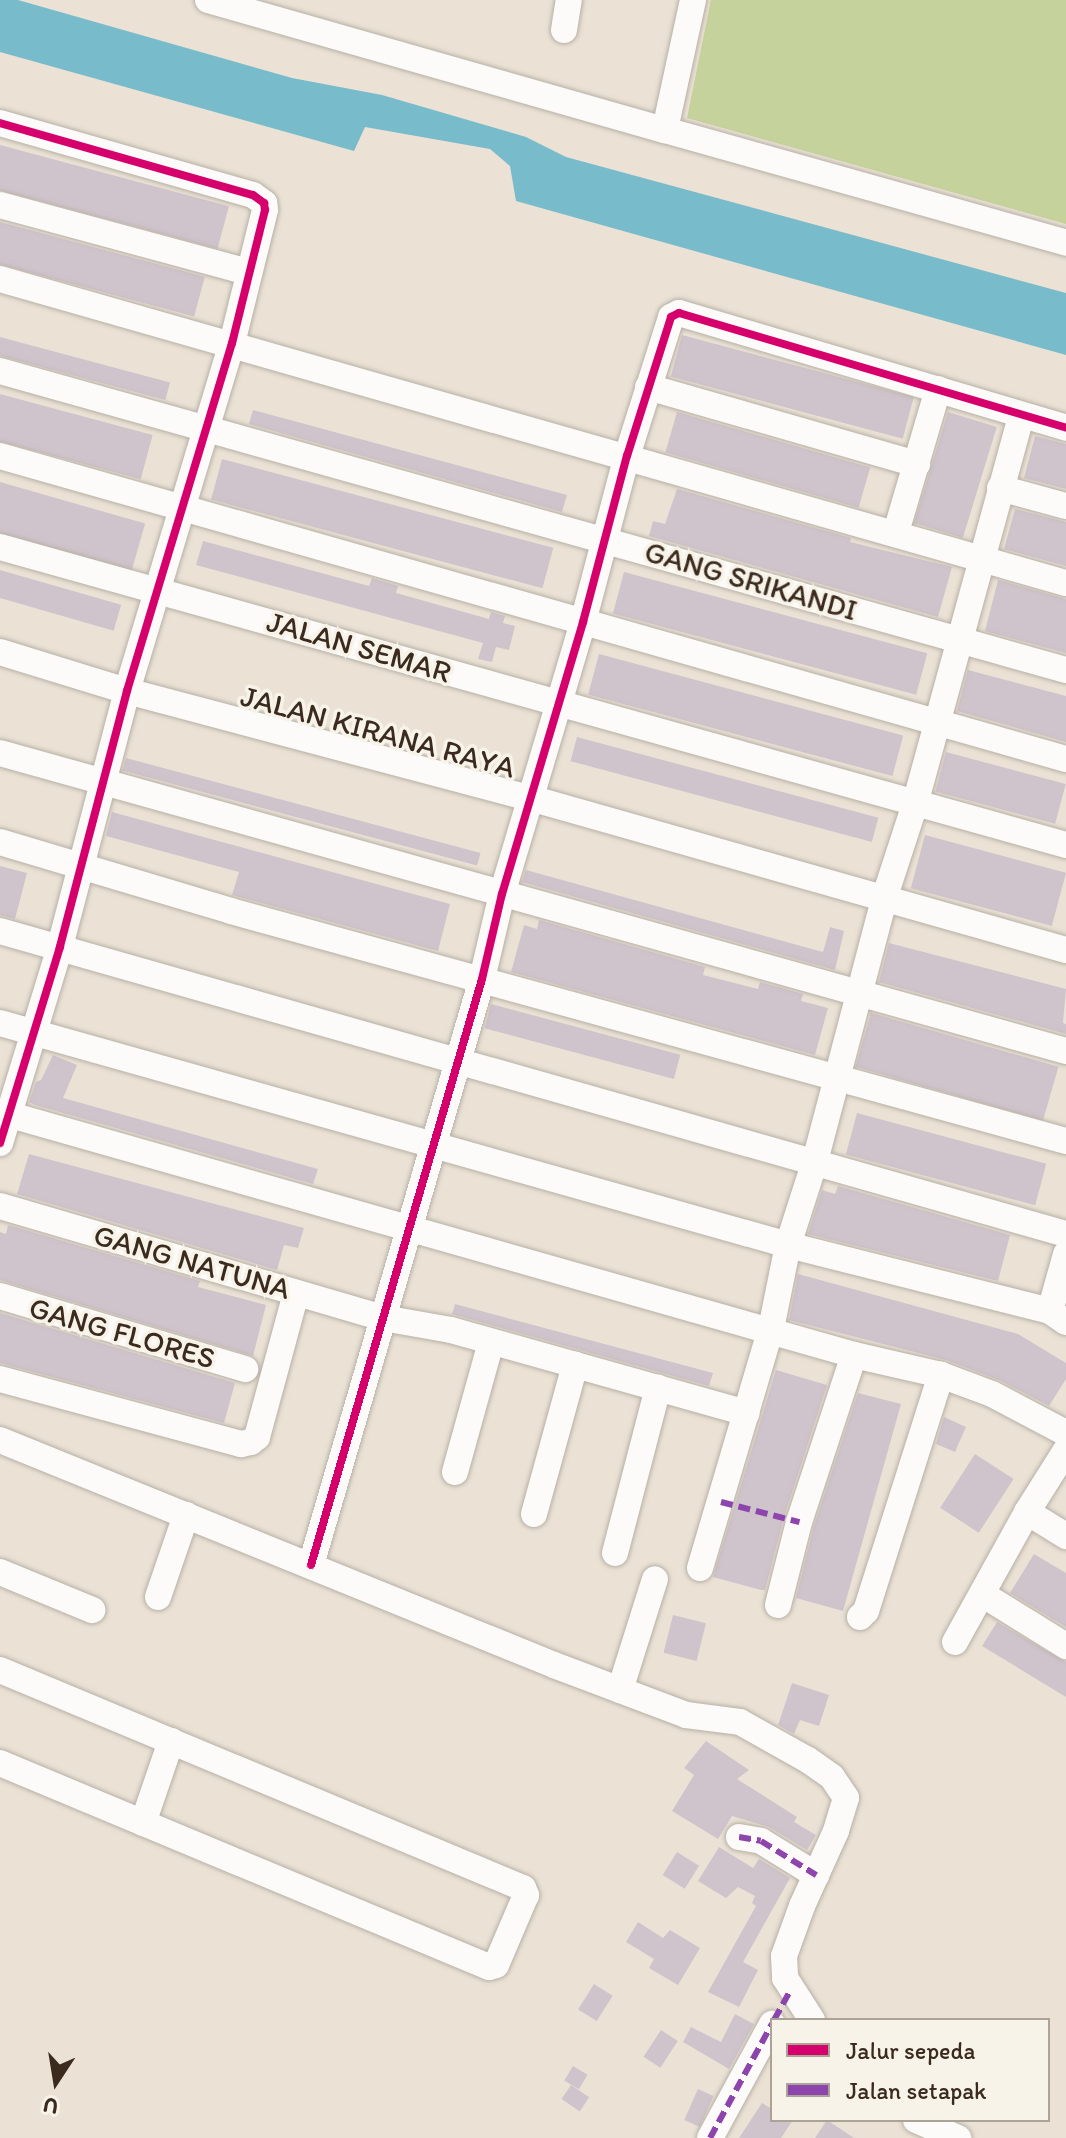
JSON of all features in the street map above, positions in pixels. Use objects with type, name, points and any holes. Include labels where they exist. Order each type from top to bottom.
[{"type":"street","points":[[208,0],[1066,243]]},
{"type":"street","points":[[564,30],[569,0]]},
{"type":"street","points":[[665,130],[693,0]]},
{"type":"street","points":[[0,123],[260,198],[265,210],[232,343],[127,691],[60,947],[35,1031],[5,1114],[0,1143]]},
{"type":"street","points":[[0,205],[248,272]]},
{"type":"street","points":[[0,279],[896,532],[1066,583]]},
{"type":"street","points":[[311,1565],[482,979],[502,894],[583,622],[627,456],[669,320],[679,313],[1066,428]]},
{"type":"street","name":"GANG SRIKANDI","points":[[0,371],[606,538],[1066,670]]},
{"type":"street","points":[[648,387],[917,464]]},
{"type":"street","points":[[896,532],[938,389]]},
{"type":"street","points":[[700,1568],[771,1329],[788,1245],[815,1161],[884,899],[938,723],[957,641],[1021,416]]},
{"type":"street","points":[[0,456],[1066,759]]},
{"type":"street","points":[[1000,488],[1066,506]]},
{"type":"street","name":"JALAN SEMAR","points":[[0,547],[1066,845]]},
{"type":"street","name":"JALAN KIRANA RAYA","points":[[0,652],[127,691],[530,798],[1066,950]]},
{"type":"street","points":[[0,753],[1066,1051]]},
{"type":"street","points":[[0,842],[1066,1141]]},
{"type":"street","points":[[0,931],[1066,1234]]},
{"type":"street","points":[[0,1023],[432,1147],[1058,1316],[1066,1254]]},
{"type":"street","points":[[5,1114],[854,1355],[941,1375],[992,1394],[1066,1433]]},
{"type":"street","name":"GANG NATUNA","points":[[0,1206],[383,1318],[491,1342],[747,1413]]},
{"type":"street","points":[[0,1379],[217,1438],[241,1444],[251,1442],[257,1437],[296,1293]]},
{"type":"street","name":"GANG FLORES","points":[[0,1296],[245,1369]]},
{"type":"street","points":[[455,1472],[491,1342]]},
{"type":"street","points":[[778,1605],[799,1522],[854,1355]]},
{"type":"street","points":[[534,1514],[575,1365]]},
{"type":"street","points":[[860,1617],[866,1611],[941,1375]]},
{"type":"street","points":[[615,1553],[658,1388]]},
{"type":"street","points":[[0,1440],[620,1690],[686,1715],[740,1722],[832,1777],[845,1795],[845,1801],[784,1956],[785,1978],[811,2018]]},
{"type":"street","points":[[955,1642],[1027,1512],[1066,1450]]},
{"type":"street","points":[[1027,1512],[1066,1536]]},
{"type":"street","points":[[158,1597],[186,1515]]},
{"type":"street","points":[[0,1572],[92,1610]]},
{"type":"street","points":[[620,1690],[655,1579]]},
{"type":"street","points":[[982,1594],[1066,1646]]},
{"type":"street","points":[[0,1670],[523,1888],[526,1895],[496,1965],[491,1968],[0,1763]]},
{"type":"street","points":[[143,1823],[171,1741]]},
{"type":"street","points":[[739,1837],[761,1841],[816,1875]]},
{"type":"street","points":[[775,2018],[791,1989]]},
{"type":"street","points":[[710,2138],[770,2028]]},
{"type":"street","points":[[921,2122],[958,2138]]},
{"type":"green space","points":[[711,0],[1066,0],[1066,224],[687,118]]},
{"type":"water","points":[[0,0],[18,0],[292,78],[382,95],[526,137],[566,157],[1066,293],[1066,355],[516,201],[510,166],[490,149],[365,127],[354,151],[0,52]]},
{"type":"building","points":[[0,145],[229,206],[218,249],[0,191]]},
{"type":"building","points":[[0,222],[205,277],[194,316],[0,264]]},
{"type":"building","points":[[682,335],[914,397],[903,439],[671,377]]},
{"type":"building","points":[[0,337],[170,383],[165,400],[0,356]]},
{"type":"building","points":[[0,394],[153,435],[141,479],[0,442]]},
{"type":"building","points":[[253,410],[567,495],[562,512],[249,424]]},
{"type":"building","points":[[677,412],[870,467],[859,508],[665,452]]},
{"type":"building","points":[[948,412],[997,427],[963,538],[914,523]]},
{"type":"building","points":[[1035,436],[1066,444],[1066,489],[1024,478]]},
{"type":"building","points":[[222,459],[553,548],[542,588],[211,500]]},
{"type":"building","points":[[0,482],[145,524],[132,571],[0,533]]},
{"type":"building","points":[[677,489],[851,538],[850,542],[952,567],[938,617],[649,536],[653,521],[665,524]]},
{"type":"building","points":[[1015,509],[1066,522],[1066,566],[1004,549]]},
{"type":"building","points":[[203,541],[369,586],[372,578],[398,586],[396,593],[489,619],[491,612],[505,616],[503,623],[515,626],[509,650],[496,647],[492,662],[478,659],[483,643],[196,565]]},
{"type":"building","points":[[0,570],[121,605],[114,631],[0,598]]},
{"type":"building","points":[[624,572],[927,653],[916,695],[613,614]]},
{"type":"building","points":[[998,580],[1066,599],[1066,653],[985,631]]},
{"type":"building","points":[[599,654],[903,736],[892,776],[588,695]]},
{"type":"building","points":[[968,670],[1066,696],[1066,742],[957,711]]},
{"type":"building","points":[[577,737],[878,818],[872,842],[571,761]]},
{"type":"building","points":[[946,752],[1066,784],[1055,824],[935,792]]},
{"type":"building","points":[[126,758],[480,853],[477,866],[123,771]]},
{"type":"building","points":[[112,812],[450,904],[438,951],[232,895],[239,872],[106,836]]},
{"type":"building","points":[[925,835],[1066,873],[1052,926],[911,888]]},
{"type":"building","points":[[0,866],[27,873],[15,919],[0,915]]},
{"type":"building","points":[[526,870],[823,952],[830,927],[844,931],[835,970],[522,882]]},
{"type":"building","points":[[539,920],[705,967],[703,975],[758,989],[760,982],[803,994],[801,1001],[828,1008],[815,1055],[511,972],[524,925],[537,929]]},
{"type":"building","points":[[889,943],[1066,989],[1063,1023],[1066,1024],[1066,1034],[879,982]]},
{"type":"building","points":[[491,1004],[680,1055],[674,1079],[485,1028]]},
{"type":"building","points":[[871,1013],[1058,1067],[1043,1121],[856,1067]]},
{"type":"building","points":[[53,1055],[77,1065],[63,1098],[318,1169],[313,1184],[35,1105],[29,1102],[36,1082],[41,1080]]},
{"type":"building","points":[[857,1113],[1046,1164],[1035,1205],[846,1155]]},
{"type":"building","points":[[29,1154],[304,1228],[298,1248],[284,1245],[277,1270],[17,1194]]},
{"type":"building","points":[[838,1186],[1010,1235],[998,1281],[808,1234],[822,1190],[835,1194]]},
{"type":"building","points":[[8,1225],[200,1281],[198,1287],[266,1305],[253,1356],[0,1280],[0,1232],[6,1234]]},
{"type":"building","points":[[798,1274],[1018,1334],[1066,1363],[1066,1379],[1049,1406],[999,1380],[946,1360],[789,1320]]},
{"type":"building","points":[[455,1304],[713,1373],[709,1386],[452,1314]]},
{"type":"building","points":[[0,1313],[235,1383],[224,1423],[0,1363]]},
{"type":"building","points":[[776,1370],[827,1385],[784,1517],[765,1590],[761,1590],[713,1577]]},
{"type":"building","points":[[858,1393],[901,1404],[843,1611],[796,1598],[814,1526]]},
{"type":"building","points":[[944,1417],[966,1427],[955,1452],[936,1444]]},
{"type":"building","points":[[975,1454],[1014,1479],[979,1533],[940,1508]]},
{"type":"building","points":[[1034,1554],[1066,1573],[1066,1627],[1010,1593]]},
{"type":"building","points":[[673,1615],[706,1623],[697,1661],[664,1653]]},
{"type":"building","points":[[997,1622],[1066,1662],[1066,1697],[982,1646]]},
{"type":"building","points":[[792,1683],[829,1695],[819,1726],[800,1720],[794,1734],[778,1725]]},
{"type":"building","points":[[706,1741],[749,1770],[737,1779],[797,1817],[794,1822],[816,1835],[807,1850],[769,1827],[732,1816],[718,1839],[672,1811],[694,1775],[684,1768]]},
{"type":"building","points":[[719,1847],[753,1868],[759,1859],[790,1878],[743,1962],[758,1970],[739,2007],[708,1992],[756,1906],[752,1903],[755,1896],[738,1887],[726,1898],[698,1881]]},
{"type":"building","points":[[677,1852],[699,1866],[685,1889],[663,1875]]},
{"type":"building","points":[[638,1922],[663,1938],[670,1930],[700,1948],[678,1985],[649,1968],[654,1959],[626,1942]]},
{"type":"building","points":[[594,1984],[613,1996],[597,2021],[578,2009]]},
{"type":"building","points":[[735,2014],[754,2024],[729,2069],[683,2042],[691,2027],[721,2042]]},
{"type":"building","points":[[661,2030],[678,2041],[660,2068],[644,2057]]},
{"type":"building","points":[[573,2066],[588,2075],[579,2089],[564,2081]]},
{"type":"building","points":[[571,2085],[589,2097],[580,2111],[561,2099]]},
{"type":"building","points":[[698,2089],[714,2096],[700,2127],[684,2120]]},
{"type":"building","points":[[762,2103],[770,2108],[770,2122],[792,2122],[781,2138],[739,2138]]},
{"type":"building","points":[[826,2122],[830,2122],[854,2138],[815,2138]]},
{"type":"marked path","points":[[721,1502],[799,1522]]},
{"type":"marked path","points":[[739,1837],[761,1841],[816,1875]]},
{"type":"marked path","points":[[775,2018],[791,1989]]},
{"type":"marked path","points":[[710,2138],[770,2028]]},
{"type":"cycle path","points":[[0,123],[253,195],[264,203],[265,210],[232,343],[127,691],[60,947],[0,1143]]},
{"type":"cycle path","points":[[311,1565],[482,979],[502,894],[583,622],[627,456],[671,317],[679,313],[1066,428]]}]
